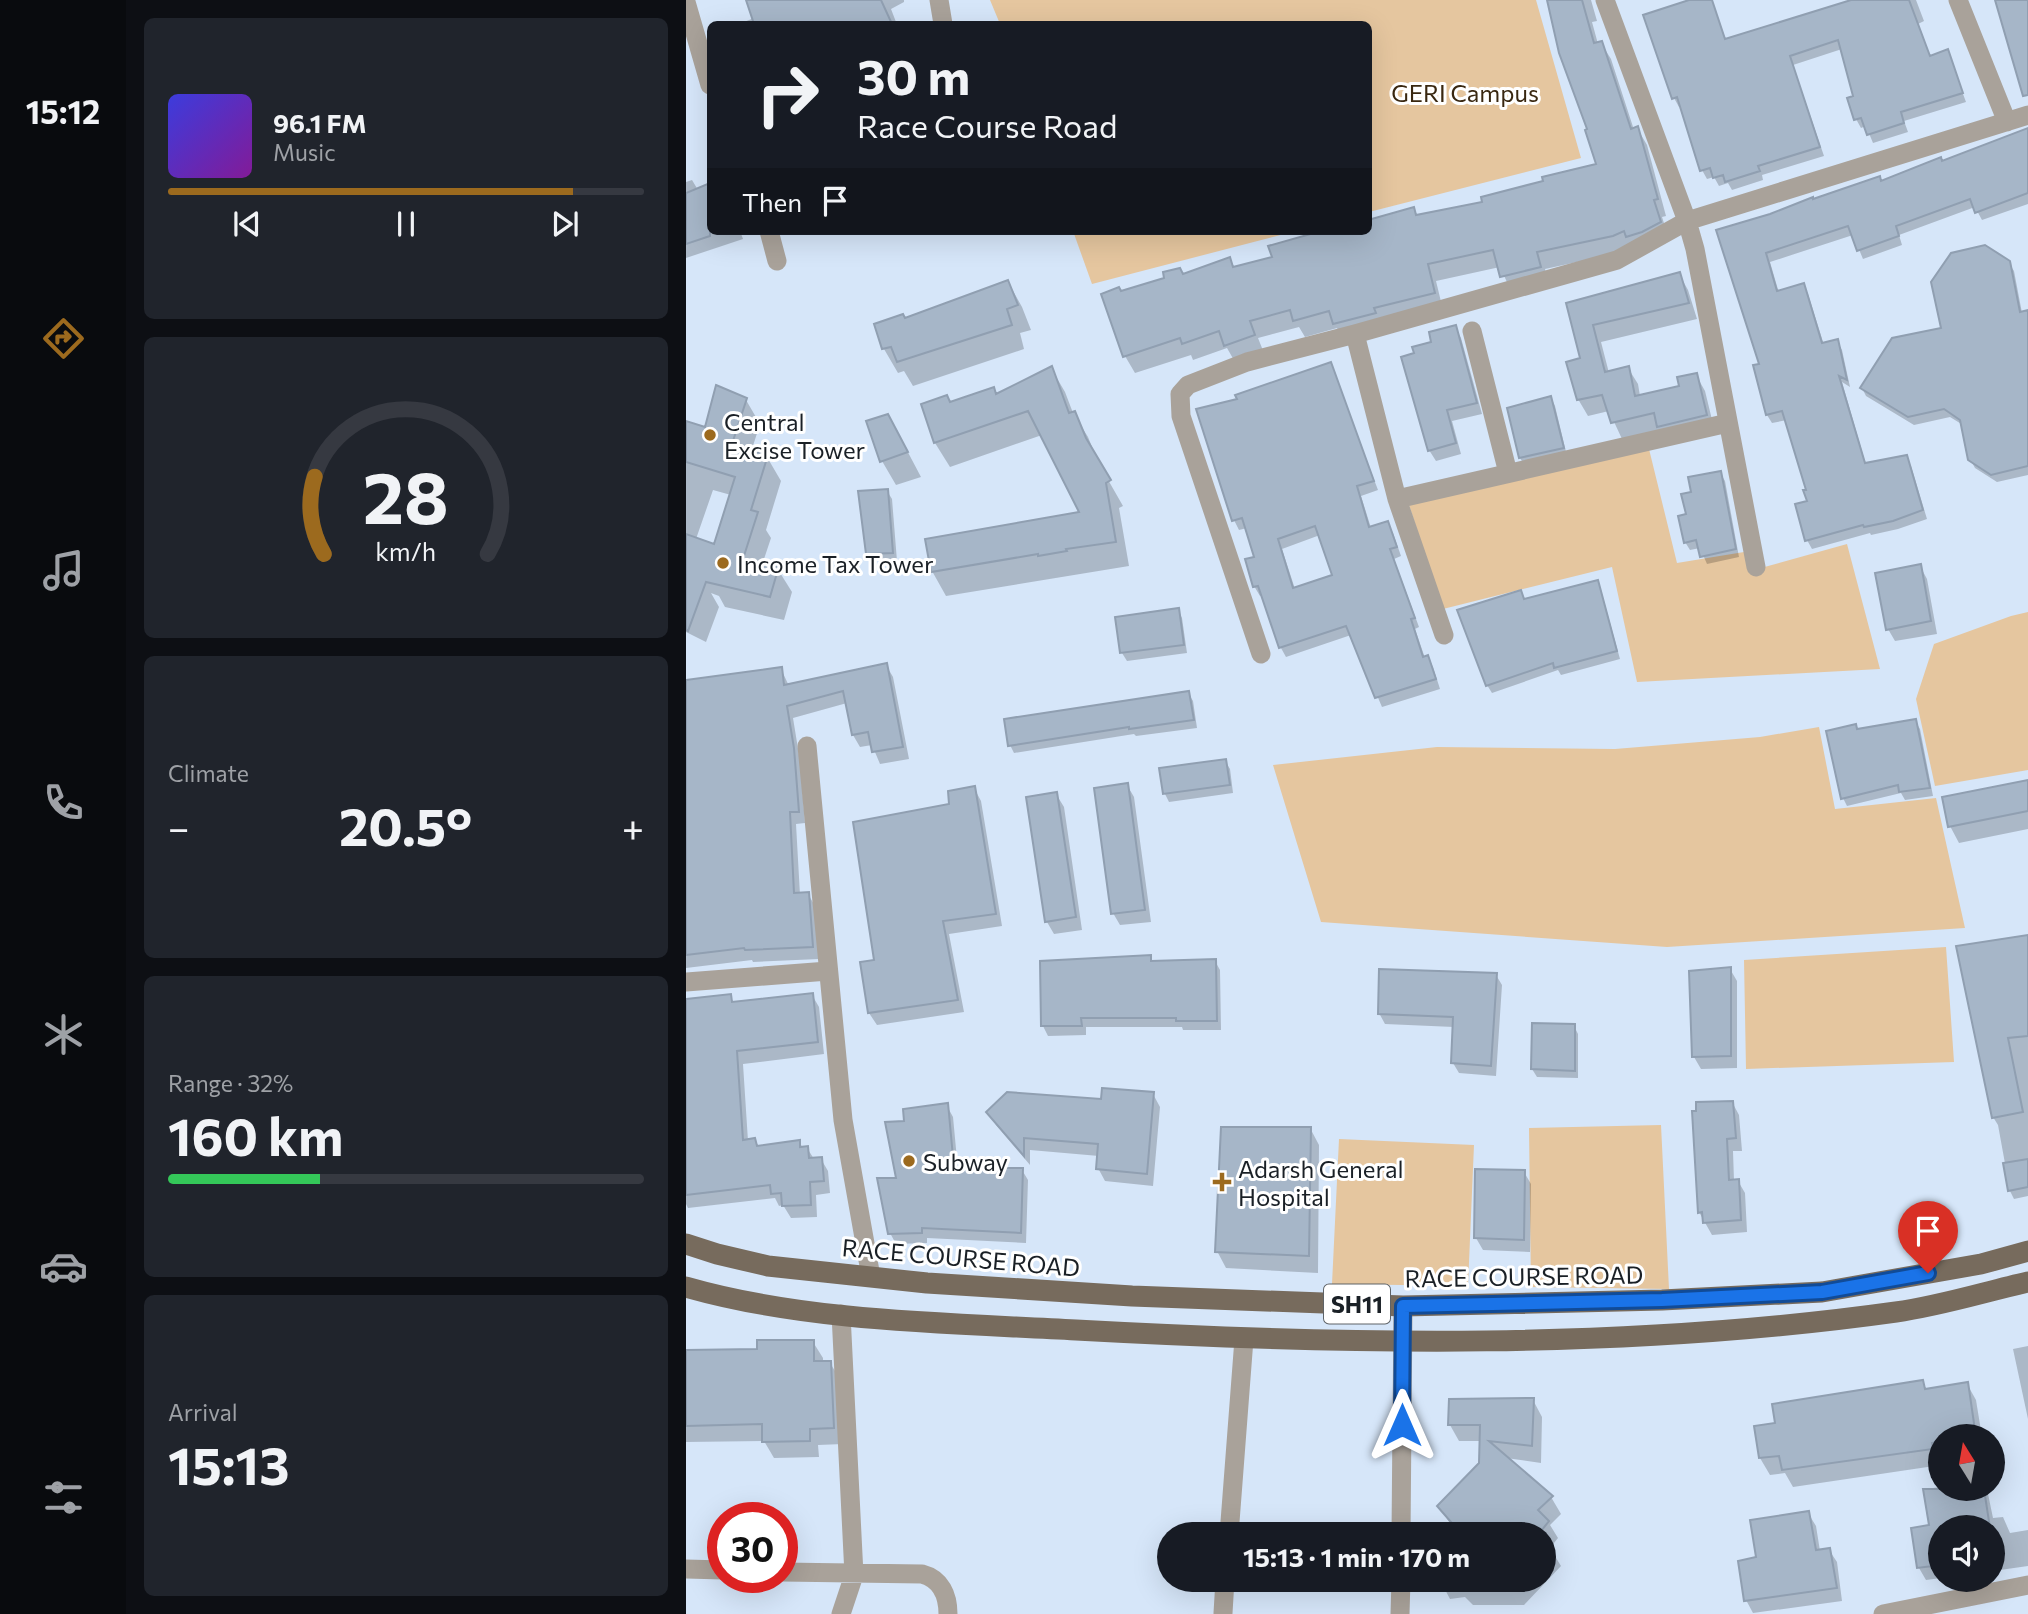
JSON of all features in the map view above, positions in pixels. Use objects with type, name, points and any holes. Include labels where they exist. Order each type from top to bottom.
[{"type":"main road","name":"RACE COURSE ROAD","points":[[686,1244],[768,1266],[927,1283],[1132,1296],[1403,1306],[1662,1300],[1822,1292],[1981,1264],[2028,1251]]},
{"type":"main road","name":"SH11","points":[[686,1287],[717,1296],[841,1314],[957,1324],[1244,1339],[1403,1342],[1552,1340],[1700,1333],[1898,1312],[2028,1282]]},
{"type":"street","points":[[939,0],[942,21]]},
{"type":"street","points":[[1605,0],[1695,249],[1756,567]]},
{"type":"street","points":[[1958,0],[2007,122]]},
{"type":"street","points":[[686,2],[707,75]]},
{"type":"street","points":[[1261,654],[1181,416],[1180,394],[1188,385],[1247,362],[1617,260],[1687,221],[2028,115]]},
{"type":"street","points":[[770,235],[777,261]]},
{"type":"street","points":[[1472,331],[1508,473]]},
{"type":"street","points":[[1355,334],[1398,499],[1444,635]]},
{"type":"street","points":[[1398,499],[1728,424]]},
{"type":"street","points":[[807,746],[843,1120],[871,1277]]},
{"type":"street","points":[[686,982],[828,971]]},
{"type":"street","points":[[1401,1522],[1403,1306]]},
{"type":"street","points":[[841,1314],[854,1575],[841,1614]]},
{"type":"street","points":[[1230,1522],[1244,1339]]},
{"type":"street","points":[[686,1569],[707,1570]]},
{"type":"street","points":[[798,1573],[931,1576],[944,1589],[948,1614]]},
{"type":"street","points":[[1882,1614],[2028,1585]]},
{"type":"street","points":[[1223,1613],[1224,1592]]},
{"type":"street","points":[[1401,1592],[1401,1614]]},
{"type":"green space","name":"GERI Campus","points":[[990,0],[1536,0],[1581,158],[1372,211],[1372,21],[999,21]]},
{"type":"green space","points":[[1074,235],[1281,235],[1092,284]]},
{"type":"green space","points":[[1649,449],[1677,563],[1744,552],[1750,571],[1847,544],[1880,669],[1637,682],[1612,567],[1443,609],[1409,505]]},
{"type":"green space","points":[[2028,612],[2028,770],[1935,786],[1916,699],[1934,644]]},
{"type":"green space","points":[[1819,727],[1835,809],[1936,798],[1965,928],[1667,947],[1321,922],[1273,765],[1437,747],[1615,749],[1760,737]]},
{"type":"green space","points":[[1946,947],[1954,1062],[1746,1069],[1744,960]]},
{"type":"green space","points":[[1661,1125],[1669,1289],[1531,1287],[1529,1128]]},
{"type":"green space","points":[[1339,1139],[1474,1145],[1468,1286],[1332,1284]]},
{"type":"building","points":[[746,0],[881,0],[891,21],[753,21]]},
{"type":"building","points":[[1547,0],[1582,0],[1594,43],[1602,41],[1631,129],[1638,126],[1658,199],[1654,200],[1661,222],[1626,237],[1624,231],[1613,236],[1537,252],[1541,267],[1500,277],[1493,250],[1428,264],[1435,293],[1374,308],[1376,313],[1333,324],[1329,311],[1293,321],[1290,310],[1250,321],[1255,335],[1224,346],[1219,331],[1182,344],[1180,338],[1123,357],[1101,294],[1119,287],[1121,291],[1164,278],[1163,272],[1180,268],[1183,274],[1230,257],[1233,267],[1272,257],[1268,246],[1307,235],[1372,235],[1372,219],[1414,207],[1416,215],[1482,202],[1481,197],[1543,181],[1542,177],[1596,164],[1585,130],[1587,129],[1559,53]]},
{"type":"building","points":[[1689,0],[1712,0],[1725,39],[1851,0],[1909,0],[1930,56],[1948,49],[1963,93],[1901,112],[1904,123],[1867,135],[1861,118],[1854,120],[1847,98],[1853,96],[1838,40],[1790,56],[1820,147],[1758,166],[1760,171],[1725,182],[1723,175],[1713,178],[1710,168],[1700,171],[1677,97],[1672,99],[1643,15]]},
{"type":"building","points":[[1995,0],[2028,0],[2028,95],[2023,96]]},
{"type":"building","points":[[2028,128],[2028,193],[1975,213],[1970,199],[1896,226],[1899,236],[1857,251],[1848,226],[1766,253],[1777,291],[1804,283],[1822,343],[1838,339],[1847,380],[1839,376],[1865,463],[1907,455],[1923,510],[1893,521],[1864,527],[1863,525],[1805,541],[1795,504],[1807,501],[1803,490],[1806,490],[1782,411],[1766,415],[1753,365],[1759,364],[1716,230],[1880,176],[1881,181],[1941,157],[1942,161]]},
{"type":"building","points":[[707,184],[707,235],[710,236],[686,244],[686,193]]},
{"type":"building","points":[[1985,245],[2010,261],[2020,312],[2028,310],[2028,466],[1991,475],[1968,460],[1960,420],[1944,409],[1908,417],[1860,388],[1892,338],[1941,328],[1931,282],[1951,253]]},
{"type":"building","points":[[1680,272],[1689,303],[1593,325],[1605,372],[1629,366],[1635,396],[1679,386],[1677,377],[1697,373],[1707,415],[1657,427],[1654,413],[1611,423],[1602,395],[1577,400],[1566,362],[1580,358],[1566,303]]},
{"type":"building","points":[[1008,280],[1018,305],[1007,309],[1012,325],[897,362],[891,347],[882,349],[874,324],[903,314],[905,318]]},
{"type":"building","points":[[1456,325],[1477,403],[1447,410],[1456,443],[1428,451],[1401,357],[1414,353],[1412,347],[1431,342],[1429,332]]},
{"type":"building","points":[[1331,362],[1374,481],[1357,486],[1369,527],[1388,521],[1397,547],[1390,549],[1415,618],[1411,619],[1423,657],[1428,655],[1436,679],[1375,698],[1346,626],[1279,648],[1258,586],[1253,587],[1245,559],[1254,557],[1242,518],[1232,521],[1196,409],[1237,399],[1235,395]],"holes":[[[1315,526],[1332,575],[1293,588],[1278,539]]]},
{"type":"building","points":[[1052,366],[1069,413],[1075,411],[1086,438],[1111,480],[1106,483],[1116,542],[931,572],[925,539],[1079,512],[1028,411],[934,443],[921,404],[947,395],[950,402],[994,387],[996,394]]},
{"type":"building","points":[[716,385],[747,398],[732,444],[768,455],[751,510],[758,512],[743,559],[779,566],[770,597],[706,582],[688,631],[686,534],[714,544],[735,477],[686,462],[686,421],[705,427]]},
{"type":"building","points":[[1551,396],[1564,448],[1519,458],[1507,408]]},
{"type":"building","points":[[888,414],[908,452],[880,462],[866,421]]},
{"type":"building","points":[[1721,471],[1736,549],[1700,557],[1696,540],[1684,543],[1678,516],[1686,514],[1681,494],[1691,492],[1688,477]]},
{"type":"building","points":[[888,489],[893,553],[866,554],[858,491]]},
{"type":"building","points":[[1921,564],[1931,621],[1886,630],[1875,573]]},
{"type":"building","points":[[1598,580],[1617,651],[1554,668],[1553,663],[1486,686],[1457,610],[1521,590],[1524,599]]},
{"type":"building","points":[[1179,608],[1184,645],[1120,653],[1115,617]]},
{"type":"building","points":[[887,663],[903,747],[872,752],[868,732],[852,735],[843,691],[787,706],[794,748],[799,812],[790,812],[794,893],[809,892],[813,947],[744,948],[686,955],[686,680],[782,667],[784,685]]},
{"type":"building","points":[[1189,691],[1194,720],[1008,746],[1004,719]]},
{"type":"building","points":[[1916,719],[1930,788],[1899,792],[1898,785],[1841,799],[1826,731],[1856,724],[1857,729]]},
{"type":"building","points":[[1226,759],[1230,785],[1163,794],[1159,768]]},
{"type":"building","points":[[2028,780],[2028,811],[1948,827],[1942,797]]},
{"type":"building","points":[[1128,783],[1145,910],[1111,914],[1094,788]]},
{"type":"building","points":[[975,786],[996,914],[943,921],[958,1000],[868,1013],[860,962],[874,960],[853,822],[949,804],[948,791]]},
{"type":"building","points":[[1057,792],[1076,917],[1045,922],[1026,797]]},
{"type":"building","points":[[2028,935],[2028,1036],[2008,1038],[2023,1112],[1992,1118],[1956,946]]},
{"type":"building","points":[[1151,955],[1151,961],[1216,959],[1217,1021],[1081,1018],[1082,1026],[1041,1026],[1040,961]]},
{"type":"building","points":[[1731,967],[1731,1056],[1692,1057],[1689,971]]},
{"type":"building","points":[[1379,969],[1497,973],[1491,1066],[1451,1063],[1453,1017],[1378,1014]]},
{"type":"building","points":[[813,993],[818,1042],[737,1051],[743,1140],[755,1138],[757,1146],[800,1140],[800,1147],[808,1146],[809,1158],[822,1157],[824,1181],[810,1182],[811,1205],[782,1206],[781,1193],[771,1194],[770,1185],[686,1195],[686,999],[731,994],[732,1002]]},
{"type":"building","points":[[1532,1023],[1575,1024],[1575,1071],[1531,1069]]},
{"type":"building","points":[[1102,1088],[1154,1092],[1147,1174],[1096,1169],[1098,1144],[1024,1138],[1024,1156],[986,1112],[1007,1092],[1101,1099]]},
{"type":"building","points":[[1733,1101],[1736,1138],[1727,1139],[1729,1180],[1739,1179],[1741,1220],[1703,1223],[1702,1212],[1698,1213],[1692,1111],[1696,1111],[1696,1102]]},
{"type":"building","points":[[948,1103],[954,1168],[1023,1168],[1021,1233],[922,1228],[922,1233],[888,1234],[877,1178],[896,1178],[885,1122],[904,1121],[903,1109]]},
{"type":"building","points":[[1221,1127],[1311,1127],[1309,1256],[1215,1252]]},
{"type":"building","points":[[2028,1159],[2028,1187],[2008,1191],[2003,1163]]},
{"type":"building","points":[[1475,1169],[1525,1170],[1524,1240],[1474,1238]]},
{"type":"building","points":[[757,1340],[814,1340],[814,1361],[831,1361],[834,1428],[810,1429],[810,1441],[762,1442],[762,1424],[686,1426],[686,1350],[757,1349]]},
{"type":"building","points":[[1923,1380],[1925,1389],[1968,1382],[1974,1424],[1928,1424],[1928,1450],[1782,1470],[1779,1456],[1759,1458],[1754,1426],[1775,1423],[1772,1404]]},
{"type":"building","points":[[1534,1398],[1532,1446],[1489,1441],[1553,1496],[1538,1510],[1548,1522],[1451,1522],[1437,1506],[1479,1463],[1480,1425],[1448,1425],[1449,1399]]},
{"type":"building","points":[[1923,1489],[1928,1489],[1928,1502],[1986,1502],[1988,1515],[1928,1515],[1928,1519]]},
{"type":"building","points":[[1809,1511],[1816,1550],[1830,1548],[1837,1588],[1744,1601],[1738,1561],[1756,1557],[1750,1520]]},
{"type":"building","points":[[1928,1525],[1928,1567],[1917,1568],[1911,1528]]},
{"type":"place","name":"Central Excise Tower","points":[[710,435]]},
{"type":"place","name":"Income Tax Tower","points":[[723,563]]},
{"type":"place","name":"Subway","points":[[909,1161]]},
{"type":"place","name":"Adarsh General Hospital","points":[[1222,1182]]},
{"type":"route","points":[[1402,1425],[1403,1306],[1662,1300],[1822,1292],[1928,1273]]}]
